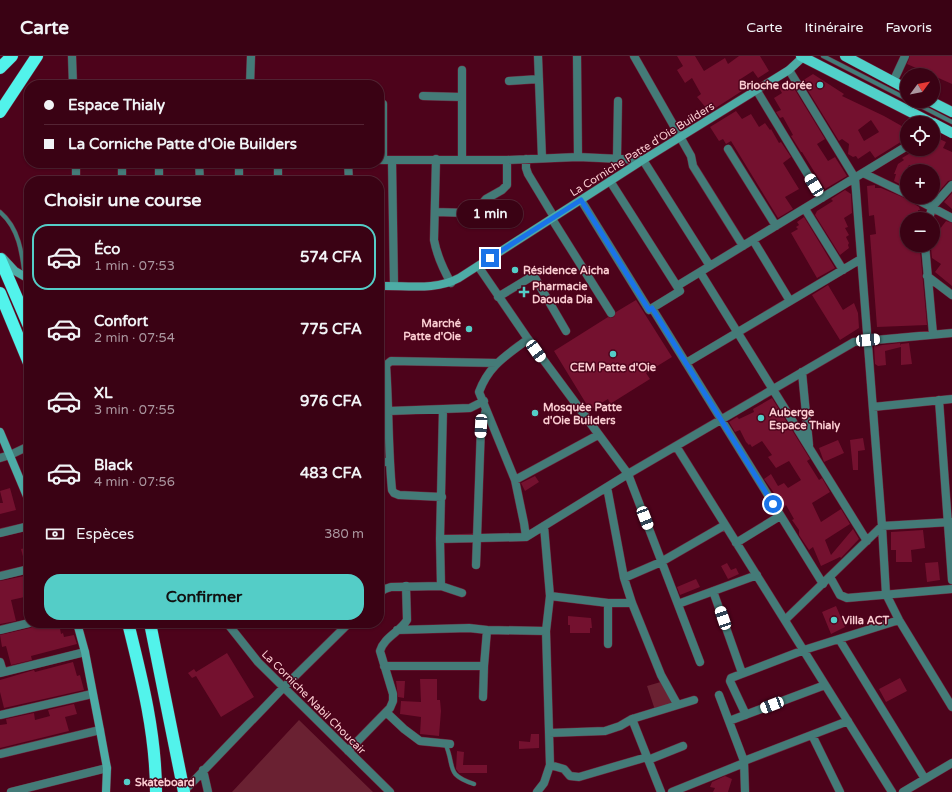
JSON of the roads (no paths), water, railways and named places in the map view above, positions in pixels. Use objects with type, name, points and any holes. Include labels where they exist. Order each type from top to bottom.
[{"type":"highway","points":[[0,68],[12,56]]},
{"type":"highway","points":[[0,112],[37,56]]},
{"type":"highway","points":[[0,259],[24,314]]},
{"type":"highway","points":[[0,293],[4,314],[24,353]]},
{"type":"highway","points":[[129,628],[148,707],[154,750],[156,792]]},
{"type":"highway","points":[[151,628],[184,791]]},
{"type":"main road","points":[[845,56],[900,86]]},
{"type":"main road","points":[[802,57],[917,116]]},
{"type":"main road","points":[[940,106],[952,112]]},
{"type":"main road","points":[[940,128],[952,133]]},
{"type":"street","points":[[72,56],[73,80]]},
{"type":"street","points":[[250,56],[250,80]]},
{"type":"street","points":[[538,56],[542,158]]},
{"type":"street","points":[[577,56],[578,157]]},
{"type":"street","points":[[634,56],[691,156],[693,166],[743,246]]},
{"type":"street","points":[[893,82],[905,56]]},
{"type":"street","name":"La Corniche Patte d'Oie Builders","points":[[384,286],[439,286],[451,283],[610,181],[757,91],[789,70],[802,57]]},
{"type":"street","points":[[462,70],[462,159]]},
{"type":"street","points":[[789,70],[855,178],[886,594],[899,620],[952,707]]},
{"type":"street","points":[[510,81],[539,79]]},
{"type":"street","points":[[757,91],[822,198]]},
{"type":"street","points":[[423,96],[462,97]]},
{"type":"street","points":[[617,158],[618,101]]},
{"type":"street","points":[[728,149],[776,226]]},
{"type":"street","points":[[677,286],[900,150]]},
{"type":"street","points":[[384,160],[507,160],[578,157],[644,160],[710,266]]},
{"type":"street","points":[[436,159],[434,240],[436,251],[442,267],[451,283]]},
{"type":"street","points":[[526,159],[528,174],[611,313]]},
{"type":"street","points":[[392,160],[394,286]]},
{"type":"street","points":[[435,212],[476,212],[486,199],[505,188],[507,185],[507,160]]},
{"type":"street","points":[[863,173],[900,191]]},
{"type":"street","points":[[581,200],[649,310],[680,291],[610,181]]},
{"type":"street","points":[[931,212],[932,207],[952,185]]},
{"type":"street","points":[[926,204],[952,218]]},
{"type":"street","points":[[805,209],[843,270]]},
{"type":"street","points":[[752,240],[790,301]]},
{"type":"street","points":[[925,252],[933,334]]},
{"type":"street","points":[[0,254],[15,271],[24,276]]},
{"type":"street","points":[[686,363],[861,259]]},
{"type":"street","points":[[478,266],[528,339],[628,474],[700,662]]},
{"type":"street","points":[[700,272],[867,541]]},
{"type":"street","points":[[498,297],[534,276],[566,331]]},
{"type":"street","points":[[927,276],[952,295]]},
{"type":"street","points":[[652,308],[823,584]]},
{"type":"street","points":[[440,539],[526,537],[628,474],[854,342],[952,333]]},
{"type":"street","points":[[526,537],[515,480],[486,410],[484,401],[479,392],[484,379],[497,363],[528,339]]},
{"type":"street","points":[[442,497],[394,493],[392,490],[389,462],[389,411],[386,365],[391,361],[497,363]]},
{"type":"street","points":[[802,372],[809,448]]},
{"type":"street","points":[[873,407],[952,399]]},
{"type":"street","points":[[939,400],[950,522],[952,580]]},
{"type":"street","points":[[389,411],[470,408],[484,401]]},
{"type":"street","points":[[441,586],[440,539],[442,497],[442,409]]},
{"type":"street","points":[[476,565],[481,426],[486,410]]},
{"type":"street","points":[[0,432],[24,489]]},
{"type":"street","points":[[515,480],[598,435]]},
{"type":"street","points":[[676,446],[892,792]]},
{"type":"street","points":[[0,458],[24,448]]},
{"type":"street","points":[[384,462],[389,462]]},
{"type":"street","points":[[607,487],[624,578],[632,604],[662,675],[678,704]]},
{"type":"street","points":[[736,542],[780,516]]},
{"type":"street","points":[[785,620],[882,526],[950,522]]},
{"type":"street","points":[[624,578],[661,562],[725,524]]},
{"type":"street","points":[[540,791],[550,765],[546,632],[550,596],[544,526]]},
{"type":"street","points":[[0,533],[24,527]]},
{"type":"street","points":[[0,576],[24,570]]},
{"type":"street","points":[[678,604],[757,575]]},
{"type":"street","points":[[830,577],[843,598],[952,589]]},
{"type":"street","points":[[348,751],[386,712],[393,701],[393,694],[380,651],[382,646],[404,624],[406,620],[406,586]]},
{"type":"street","points":[[384,590],[391,587],[406,586],[441,586],[462,593]]},
{"type":"street","points":[[713,591],[742,673]]},
{"type":"street","points":[[550,596],[608,603],[632,604]]},
{"type":"street","points":[[608,603],[608,644]]},
{"type":"street","points":[[746,715],[730,681],[731,678],[804,650],[899,620]]},
{"type":"street","points":[[0,630],[24,624]]},
{"type":"street","points":[[78,628],[85,652],[107,768],[106,792]]},
{"type":"street","name":"La Corniche Nabil Choucair","points":[[231,628],[258,662],[283,688],[390,792]]},
{"type":"street","points":[[184,791],[283,688],[344,628]]},
{"type":"street","points":[[397,630],[469,628],[546,632]]},
{"type":"street","points":[[483,697],[487,630]]},
{"type":"street","points":[[839,639],[925,779]]},
{"type":"street","points":[[0,662],[1,673],[85,652]]},
{"type":"street","points":[[384,666],[484,666]]},
{"type":"street","points":[[729,721],[825,685]]},
{"type":"street","points":[[0,715],[92,694]]},
{"type":"street","points":[[719,695],[744,762],[745,792]]},
{"type":"street","points":[[549,733],[605,731],[620,726],[632,719],[694,700]]},
{"type":"street","points":[[386,712],[404,730],[420,740],[447,743]]},
{"type":"street","points":[[632,719],[661,792]]},
{"type":"street","points":[[674,792],[744,762],[848,721]]},
{"type":"street","points":[[0,754],[100,730]]},
{"type":"street","points":[[812,735],[840,792]]},
{"type":"street","points":[[550,765],[564,769],[570,776],[579,776],[648,758],[683,746]]},
{"type":"street","points":[[903,792],[952,763]]},
{"type":"street","points":[[11,792],[107,768]]},
{"type":"street","points":[[204,770],[208,792]]},
{"type":"lane","points":[[823,56],[900,95]]},
{"type":"lane","points":[[925,108],[952,122]]},
{"type":"lane","points":[[0,212],[12,225],[17,236],[24,264]]},
{"type":"lane","points":[[447,743],[452,768],[455,775],[461,780],[474,784]]},
{"type":"place","name":"Brioche dorée","points":[[820,85]]},
{"type":"place","name":"Résidence Aicha","points":[[515,270]]},
{"type":"place","name":"Pharmacie Daouda Dia","points":[[524,292]]},
{"type":"place","name":"Marché Patte d'Oie","points":[[469,329]]},
{"type":"place","name":"CEM Patte d'Oie","points":[[613,354]]},
{"type":"place","name":"Mosquée Patte d'Oie Builders","points":[[535,413]]},
{"type":"place","name":"Auberge Espace Thialy","points":[[761,418]]},
{"type":"place","name":"Villa ACT","points":[[834,620]]},
{"type":"place","name":"Skateboard","points":[[127,782]]}]
